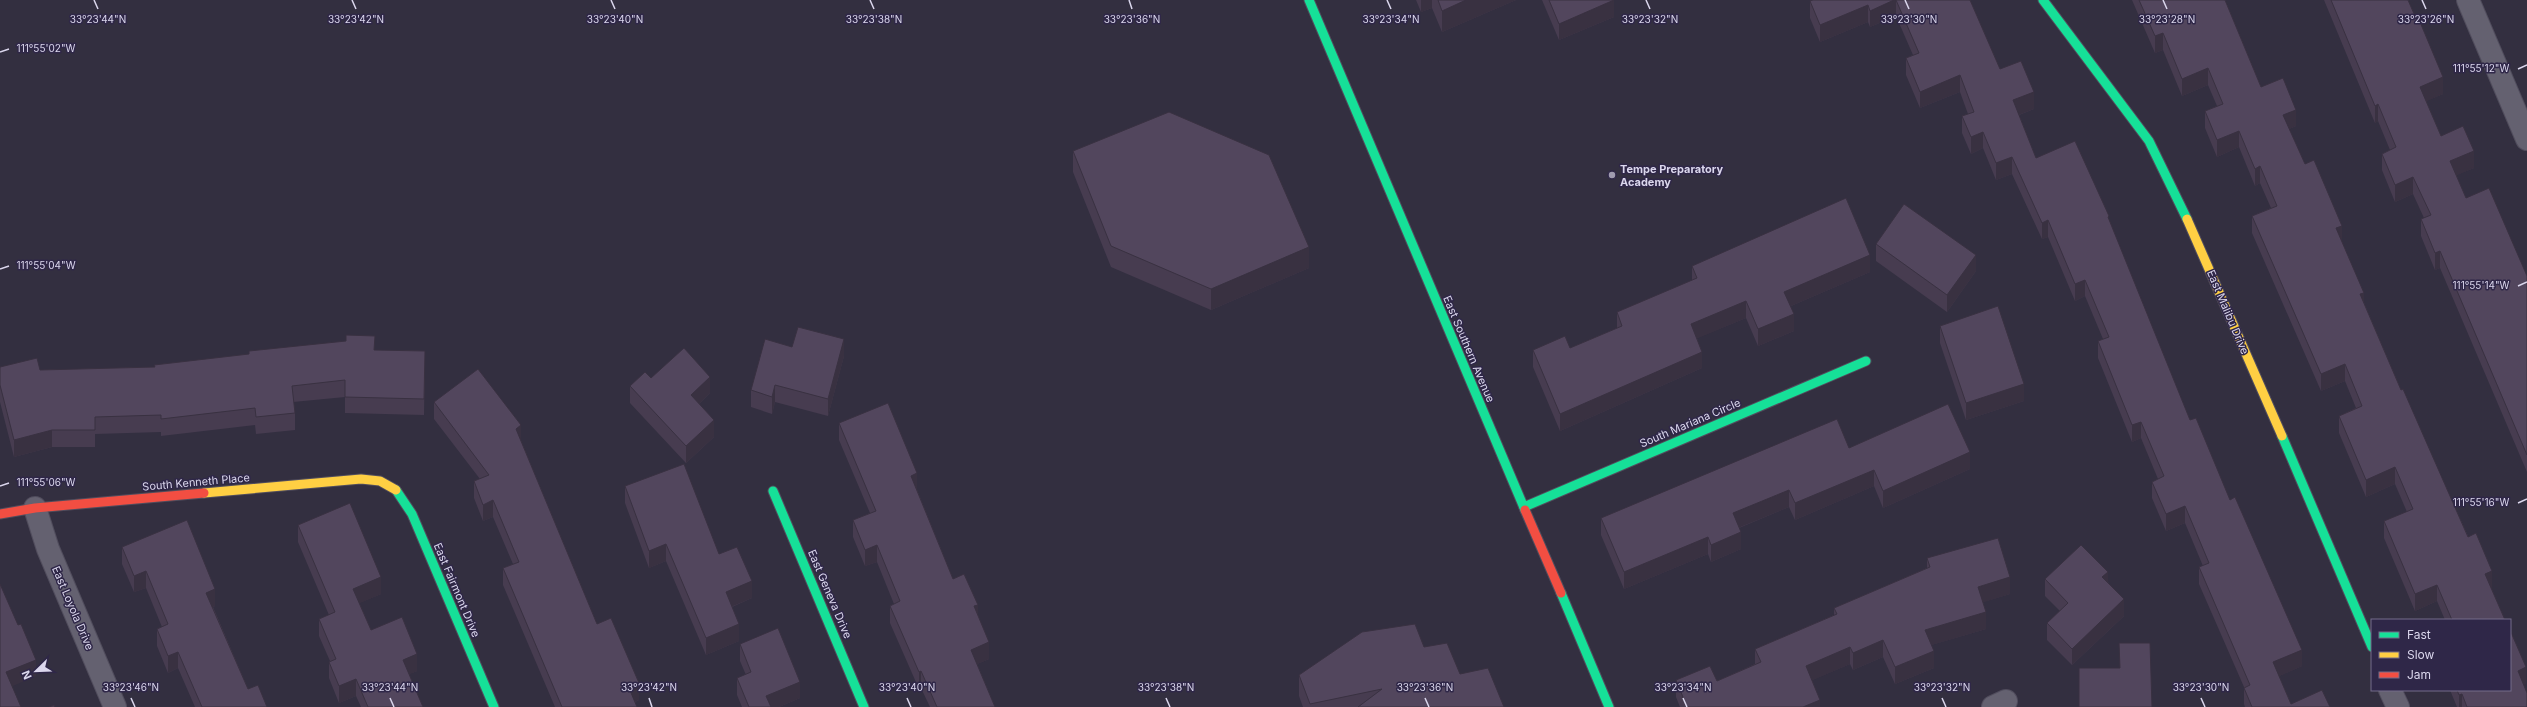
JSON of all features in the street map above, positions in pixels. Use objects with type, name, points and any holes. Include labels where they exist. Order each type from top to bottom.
[{"type":"street","name":"East Southern Avenue","points":[[1309,0],[1609,707]]},
{"type":"street","name":"East Malibu Drive","points":[[2043,0],[2149,141],[2203,252],[2371,645]]},
{"type":"street","points":[[2468,0],[2527,139]]},
{"type":"street","name":"South Mariana Circle","points":[[1524,507],[1866,361]]},
{"type":"street","name":"South Kenneth Place","points":[[0,514],[35,508],[361,479],[378,480],[393,486]]},
{"type":"street","name":"East Fairmont Drive","points":[[393,486],[403,498],[412,514],[494,707]]},
{"type":"street","name":"East Geneva Drive","points":[[773,491],[864,707]]},
{"type":"street","name":"East Loyola Drive","points":[[35,508],[48,550],[115,707]]},
{"type":"street","points":[[2390,691],[2398,707]]},
{"type":"building","points":[[1438,0],[1466,0],[1442,11]]},
{"type":"building","points":[[1549,0],[1614,0],[1559,24]]},
{"type":"building","points":[[1894,0],[1870,11],[1868,5],[1820,25],[1810,1]]},
{"type":"building","points":[[1896,0],[1970,0],[2000,69],[2021,61],[2034,92],[2013,100],[2036,158],[2075,141],[2109,216],[2108,217],[2190,420],[2196,418],[2230,500],[2235,497],[2302,650],[2273,662],[2291,704],[2322,690],[2330,707],[2252,707],[2244,688],[2250,685],[2199,567],[2209,563],[2185,506],[2166,514],[2152,482],[2164,476],[2141,422],[2132,425],[2098,341],[2109,337],[2085,280],[2075,284],[2048,220],[2042,223],[2012,157],[1996,163],[1983,132],[1971,137],[1962,116],[1974,112],[1960,75],[1920,92],[1906,58],[1919,53]]},
{"type":"building","points":[[2139,0],[2225,0],[2261,87],[2283,78],[2296,110],[2283,115],[2305,164],[2314,160],[2342,226],[2336,228],[2364,293],[2360,294],[2401,390],[2403,389],[2468,537],[2476,533],[2492,571],[2485,574],[2505,619],[2452,619],[2437,585],[2415,594],[2384,521],[2413,509],[2395,467],[2366,480],[2339,416],[2362,406],[2345,364],[2321,374],[2252,216],[2277,206],[2260,166],[2255,169],[2239,131],[2217,140],[2205,111],[2223,104],[2208,68],[2182,79],[2163,33],[2155,36]]},
{"type":"building","points":[[2331,0],[2408,0],[2418,23],[2420,22],[2443,77],[2420,87],[2441,136],[2463,126],[2474,151],[2450,161],[2466,198],[2489,188],[2527,276],[2527,455],[2440,251],[2435,253],[2421,219],[2431,215],[2413,177],[2395,185],[2382,154],[2396,147],[2378,104],[2375,106]]},
{"type":"building","points":[[1169,112],[1269,155],[1309,247],[1211,289],[1111,246],[1073,151]]},
{"type":"building","points":[[1846,198],[1870,255],[1784,292],[1794,314],[1758,329],[1746,301],[1691,324],[1702,352],[1560,414],[1533,350],[1565,336],[1570,348],[1622,326],[1617,312],[1697,278],[1692,266]]},
{"type":"building","points":[[1904,204],[1976,255],[1947,295],[1876,244]]},
{"type":"building","points":[[1998,306],[2024,384],[1966,403],[1940,326]]},
{"type":"building","points":[[798,327],[844,339],[828,399],[775,385],[772,397],[751,390],[765,339],[792,347]]},
{"type":"building","points":[[346,335],[375,336],[374,350],[425,351],[424,399],[345,397],[345,380],[292,386],[295,413],[256,417],[255,408],[161,419],[161,415],[95,417],[95,430],[52,430],[14,440],[0,385],[0,367],[37,358],[40,370],[155,367],[154,365],[249,354],[249,351],[346,341]]},
{"type":"building","points":[[684,348],[710,377],[691,395],[714,420],[686,446],[630,386],[645,372],[651,378]]},
{"type":"building","points":[[478,369],[521,425],[516,429],[597,624],[611,618],[639,683],[629,688],[637,707],[562,707],[503,568],[519,562],[493,500],[483,505],[474,481],[489,475],[434,402]]},
{"type":"building","points":[[888,403],[917,473],[911,476],[953,579],[964,574],[978,605],[974,606],[989,642],[971,650],[995,707],[937,707],[921,671],[919,672],[890,606],[900,601],[877,545],[865,550],[853,520],[876,511],[839,423]]},
{"type":"building","points":[[1948,404],[1970,452],[1883,491],[1874,470],[1795,503],[1789,490],[1733,513],[1741,532],[1711,545],[1708,537],[1624,572],[1601,518],[1837,419],[1849,448]]},
{"type":"building","points":[[684,464],[719,554],[737,547],[752,581],[726,592],[739,624],[706,638],[666,544],[649,551],[625,486]]},
{"type":"building","points":[[350,503],[381,577],[353,589],[371,630],[402,617],[417,654],[403,660],[423,707],[368,707],[356,679],[339,686],[329,662],[336,659],[319,619],[335,612],[298,525]]},
{"type":"building","points":[[187,520],[215,589],[206,593],[248,689],[258,685],[267,707],[202,707],[178,652],[168,656],[157,629],[168,624],[146,571],[134,576],[122,547]]},
{"type":"building","points":[[1998,538],[2010,577],[1978,587],[1986,612],[1925,630],[1934,651],[1895,667],[1883,640],[1853,653],[1850,647],[1806,666],[1820,700],[1803,707],[1687,707],[1676,680],[1710,666],[1717,681],[1761,662],[1755,649],[1837,614],[1834,608],[1930,567],[1927,558]]},
{"type":"building","points":[[2081,545],[2108,572],[2102,577],[2124,599],[2072,649],[2047,623],[2068,603],[2045,579]]},
{"type":"building","points":[[0,584],[18,625],[21,624],[36,660],[6,672],[21,707],[0,707]]},
{"type":"building","points":[[1415,624],[1424,647],[1447,643],[1460,674],[1488,668],[1504,707],[1358,707],[1382,689],[1310,704],[1299,675],[1362,632]]},
{"type":"building","points":[[778,628],[800,682],[766,696],[771,707],[749,707],[737,678],[751,672],[740,644]]},
{"type":"building","points":[[2511,632],[2526,667],[2518,671],[2527,693],[2527,707],[2467,707],[2462,694],[2459,695],[2457,691],[2511,691]]},
{"type":"building","points":[[2119,643],[2150,643],[2152,707],[2079,707],[2079,668],[2120,668]]},
{"type":"traffic: fast","points":[[1309,0],[1525,510]]},
{"type":"traffic: fast","points":[[2043,0],[2149,141],[2187,219]]},
{"type":"traffic: fast","points":[[1524,507],[1866,361]]},
{"type":"traffic: fast","points":[[2282,436],[2371,645]]},
{"type":"traffic: fast","points":[[396,490],[412,514],[494,707]]},
{"type":"traffic: fast","points":[[773,491],[864,707]]},
{"type":"traffic: fast","points":[[1561,593],[1609,707]]},
{"type":"traffic: slow","points":[[2187,219],[2282,436]]},
{"type":"traffic: slow","points":[[204,493],[361,479],[380,481],[396,490]]},
{"type":"traffic: jam","points":[[0,514],[35,508],[204,493]]},
{"type":"traffic: jam","points":[[1525,510],[1561,593]]},
{"type":"place","name":"Tempe Preparatory Academy","points":[[1612,175]]}]
